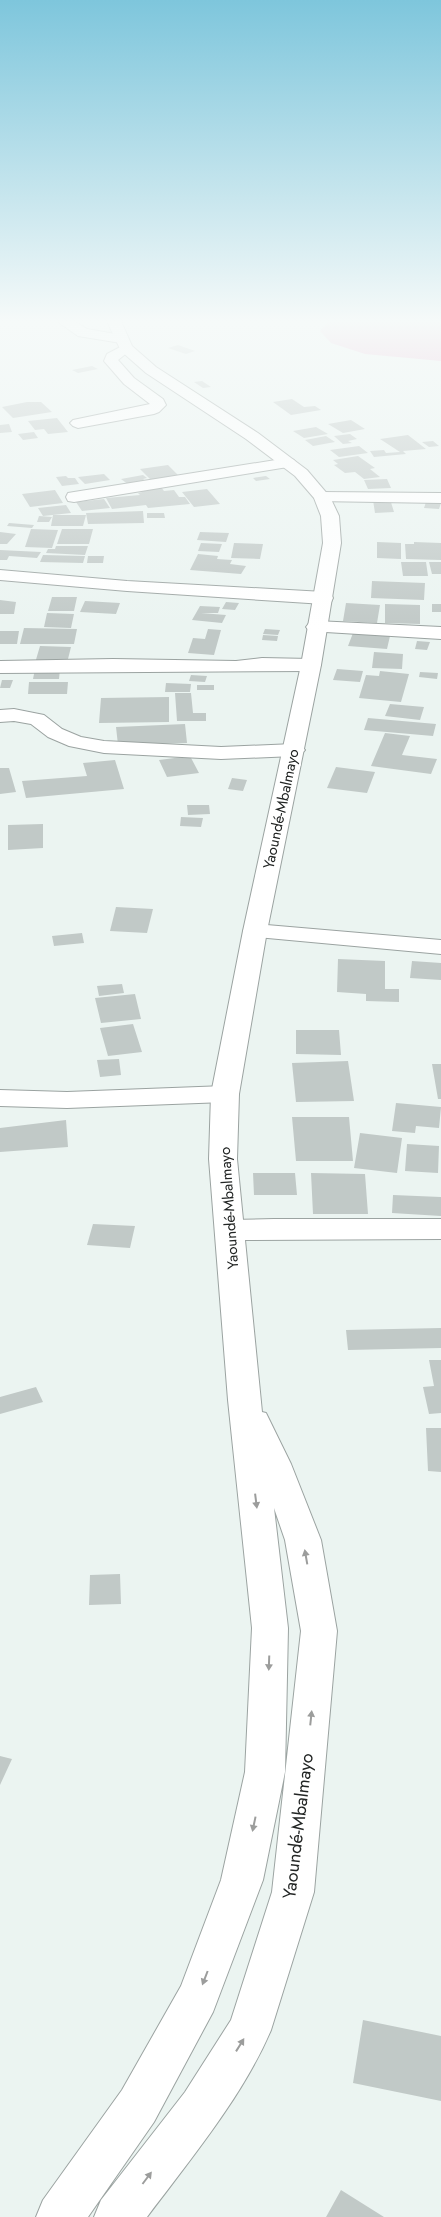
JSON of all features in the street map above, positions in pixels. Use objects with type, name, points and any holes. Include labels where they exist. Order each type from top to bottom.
[{"type":"main road","name":"Yaoundé-Mbalmayo","points":[[60,2217],[138,2106],[198,1997],[242,1880],[265,1772],[270,1628],[244,1400],[223,1159],[225,1094],[255,931],[311,665],[316,627],[324,598],[332,543],[330,516],[322,497],[288,463],[228,422]]},
{"type":"main road","points":[[74,497],[288,463]]},
{"type":"main road","points":[[322,497],[441,498]]},
{"type":"main road","points":[[0,575],[127,586],[324,598]]},
{"type":"main road","points":[[316,627],[441,633]]},
{"type":"main road","points":[[0,667],[113,665],[236,668],[262,664],[311,665]]},
{"type":"main road","points":[[0,716],[14,715],[37,719],[55,733],[76,742],[104,747],[212,753],[294,750]]},
{"type":"main road","points":[[255,931],[441,947]]},
{"type":"main road","points":[[0,1098],[67,1100],[225,1094]]},
{"type":"main road","points":[[230,1230],[269,1228],[347,1230],[441,1229]]},
{"type":"main road","name":"Yaoundé-Mbalmayo","points":[[118,2217],[201,2108],[249,2030],[293,1892],[319,1631],[303,1540],[274,1464],[244,1400]]},
{"type":"building","points":[[29,422],[61,422],[68,432],[48,434],[44,429],[35,430]]},
{"type":"building","points":[[355,422],[365,429],[343,433],[328,424]]},
{"type":"building","points":[[9,424],[12,432],[0,433],[0,425]]},
{"type":"building","points":[[316,427],[328,434],[304,438],[293,431]]},
{"type":"building","points":[[34,432],[38,438],[23,440],[18,434]]},
{"type":"building","points":[[350,434],[357,439],[348,441],[352,443],[343,444],[334,436]]},
{"type":"building","points":[[408,435],[426,449],[403,451],[406,454],[374,457],[370,451],[400,452],[380,439]]},
{"type":"building","points":[[326,436],[335,442],[313,446],[305,440]]},
{"type":"building","points":[[433,441],[439,446],[429,447],[422,442]]},
{"type":"building","points":[[359,446],[368,453],[339,457],[330,450]]},
{"type":"building","points":[[358,456],[375,468],[370,469],[380,477],[364,479],[355,472],[345,473],[334,465],[338,464],[333,460]]},
{"type":"building","points":[[168,465],[180,477],[151,480],[140,469]]},
{"type":"building","points":[[104,474],[110,480],[85,484],[78,477]]},
{"type":"building","points":[[143,475],[147,478],[143,479],[146,481],[129,485],[121,479]]},
{"type":"building","points":[[66,476],[68,478],[75,478],[79,484],[62,486],[56,477]]},
{"type":"building","points":[[266,476],[270,479],[256,481],[253,478]]},
{"type":"building","points":[[387,479],[391,488],[368,489],[364,480]]},
{"type":"building","points":[[161,487],[164,491],[174,490],[179,497],[185,497],[190,504],[148,508],[146,505],[112,509],[106,498],[140,495],[138,493],[142,492],[141,489]]},
{"type":"building","points":[[207,489],[220,504],[194,507],[182,492]]},
{"type":"building","points":[[55,490],[63,503],[30,507],[22,494]]},
{"type":"building","points":[[104,499],[110,508],[82,511],[76,502]]},
{"type":"building","points":[[390,499],[394,512],[375,513],[373,500]]},
{"type":"building","points":[[426,502],[441,503],[439,509],[424,508]]},
{"type":"building","points":[[66,505],[71,513],[43,516],[38,508]]},
{"type":"building","points":[[143,511],[144,523],[88,524],[86,513]]},
{"type":"building","points":[[147,513],[164,513],[165,518],[147,518]]},
{"type":"building","points":[[53,515],[86,515],[83,526],[51,526]]},
{"type":"building","points":[[39,516],[52,517],[49,522],[37,522]]},
{"type":"building","points":[[9,523],[34,525],[32,528],[7,526]]},
{"type":"building","points":[[31,529],[58,530],[52,548],[25,547]]},
{"type":"building","points":[[62,529],[93,529],[89,544],[57,544]]},
{"type":"building","points":[[0,532],[16,534],[7,544],[0,544]]},
{"type":"building","points":[[200,532],[229,533],[226,542],[197,540]]},
{"type":"building","points":[[377,542],[401,543],[401,559],[377,558]]},
{"type":"building","points":[[414,542],[441,543],[441,560],[406,559],[405,544],[414,544]]},
{"type":"building","points":[[201,543],[222,544],[219,552],[198,551]]},
{"type":"building","points":[[234,543],[263,544],[260,559],[231,558]]},
{"type":"building","points":[[56,546],[88,546],[85,555],[46,553],[48,549],[55,549]]},
{"type":"building","points":[[0,550],[41,552],[37,558],[9,556],[7,560],[0,560]]},
{"type":"building","points":[[198,554],[218,556],[217,559],[232,560],[230,564],[246,566],[241,574],[190,570]]},
{"type":"building","points":[[43,555],[85,556],[83,563],[40,562]]},
{"type":"building","points":[[88,556],[104,556],[103,563],[87,563]]},
{"type":"building","points":[[401,562],[426,562],[428,576],[403,576]]},
{"type":"building","points":[[429,562],[441,562],[441,574],[432,574]]},
{"type":"building","points":[[372,581],[425,583],[424,600],[371,598]]},
{"type":"building","points":[[52,597],[77,597],[74,611],[48,611]]},
{"type":"building","points":[[0,600],[16,602],[14,614],[0,614]]},
{"type":"building","points":[[85,601],[120,603],[116,614],[80,612]]},
{"type":"building","points":[[226,602],[239,603],[235,610],[222,609]]},
{"type":"building","points":[[346,603],[380,605],[377,623],[343,621]]},
{"type":"building","points":[[385,604],[420,605],[420,624],[385,623]]},
{"type":"building","points":[[432,604],[441,604],[441,612],[432,612]]},
{"type":"building","points":[[200,606],[220,607],[218,613],[201,613],[226,615],[222,623],[192,620]]},
{"type":"building","points":[[47,613],[74,614],[71,628],[44,627]]},
{"type":"building","points":[[24,628],[77,629],[74,644],[20,644]]},
{"type":"building","points":[[208,629],[221,630],[214,655],[188,653],[193,638],[205,639]]},
{"type":"building","points":[[265,629],[280,630],[278,635],[263,634]]},
{"type":"building","points":[[0,631],[19,631],[17,644],[0,644]]},
{"type":"building","points":[[353,633],[390,636],[387,649],[348,646]]},
{"type":"building","points":[[263,635],[278,636],[277,641],[262,640]]},
{"type":"building","points":[[417,641],[430,642],[427,650],[415,649]]},
{"type":"building","points":[[40,646],[71,647],[67,663],[35,663]]},
{"type":"building","points":[[374,652],[403,654],[402,669],[372,668]]},
{"type":"building","points":[[35,669],[60,669],[59,679],[33,679]]},
{"type":"building","points":[[337,669],[363,671],[360,682],[333,680]]},
{"type":"building","points":[[380,671],[409,674],[401,702],[359,698],[366,675],[379,676]]},
{"type":"building","points":[[420,672],[438,673],[437,679],[419,677]]},
{"type":"building","points":[[191,675],[207,676],[205,682],[189,681]]},
{"type":"building","points":[[2,680],[13,680],[10,688],[0,688]]},
{"type":"building","points":[[29,682],[68,682],[67,694],[28,694]]},
{"type":"building","points":[[166,683],[191,684],[190,692],[165,692]]},
{"type":"building","points":[[197,685],[214,685],[214,690],[197,690]]},
{"type":"building","points":[[175,693],[191,693],[193,713],[206,713],[206,721],[177,721]]},
{"type":"building","points":[[169,697],[169,722],[99,723],[101,698]]},
{"type":"building","points":[[390,704],[424,707],[420,720],[385,716]]},
{"type":"building","points":[[368,718],[436,724],[433,736],[364,730]]},
{"type":"building","points":[[185,724],[187,743],[118,745],[116,727]]},
{"type":"building","points":[[385,733],[410,736],[402,755],[437,759],[431,774],[371,766]]},
{"type":"building","points":[[190,756],[199,773],[167,777],[159,760]]},
{"type":"building","points":[[115,760],[124,789],[26,798],[22,781],[87,776],[83,763]]},
{"type":"building","points":[[336,767],[375,772],[367,793],[327,788]]},
{"type":"building","points":[[0,768],[9,768],[16,792],[0,794]]},
{"type":"building","points":[[232,778],[247,780],[243,791],[228,789]]},
{"type":"building","points":[[187,805],[209,805],[210,814],[188,815]]},
{"type":"building","points":[[181,817],[203,818],[201,827],[180,826]]},
{"type":"building","points":[[43,824],[43,848],[8,850],[8,825]]},
{"type":"building","points":[[116,907],[153,909],[147,933],[110,931]]},
{"type":"building","points":[[82,933],[84,943],[54,946],[52,936]]},
{"type":"building","points":[[338,959],[385,961],[385,989],[399,989],[399,1002],[366,1001],[366,994],[337,992]]},
{"type":"building","points":[[412,961],[441,963],[441,980],[410,978]]},
{"type":"building","points":[[122,984],[124,993],[99,996],[97,986]]},
{"type":"building","points":[[135,994],[141,1019],[101,1023],[95,998]]},
{"type":"building","points":[[133,1024],[142,1052],[108,1056],[100,1028]]},
{"type":"building","points":[[296,1030],[339,1030],[341,1055],[296,1054]]},
{"type":"building","points":[[119,1059],[121,1075],[100,1077],[97,1060]]},
{"type":"building","points":[[348,1061],[354,1101],[296,1102],[292,1063]]},
{"type":"building","points":[[432,1064],[441,1064],[441,1099],[438,1099]]},
{"type":"building","points":[[396,1103],[441,1107],[439,1128],[416,1126],[415,1133],[392,1131]]},
{"type":"building","points":[[292,1117],[349,1117],[353,1161],[296,1161]]},
{"type":"building","points":[[66,1120],[68,1147],[0,1152],[0,1128]]},
{"type":"building","points":[[360,1133],[402,1138],[397,1173],[354,1168]]},
{"type":"building","points":[[407,1144],[439,1146],[438,1173],[405,1171]]},
{"type":"building","points":[[253,1173],[295,1173],[297,1195],[254,1195]]},
{"type":"building","points":[[311,1173],[365,1174],[368,1214],[313,1214]]},
{"type":"building","points":[[393,1195],[441,1197],[441,1216],[392,1213]]},
{"type":"building","points":[[93,1224],[135,1226],[130,1248],[87,1245]]},
{"type":"building","points":[[441,1328],[441,1348],[348,1350],[346,1330]]},
{"type":"building","points":[[429,1360],[441,1360],[441,1413],[429,1414],[423,1387],[434,1386]]},
{"type":"building","points":[[36,1387],[43,1402],[0,1414],[0,1397]]},
{"type":"building","points":[[426,1428],[441,1428],[441,1472],[428,1471]]},
{"type":"building","points":[[120,1574],[121,1604],[89,1605],[90,1575]]},
{"type":"building","points":[[0,1756],[12,1759],[0,1785]]},
{"type":"building","points":[[363,2020],[441,2036],[441,2101],[353,2083]]},
{"type":"building","points":[[341,2190],[384,2217],[326,2217]]}]
